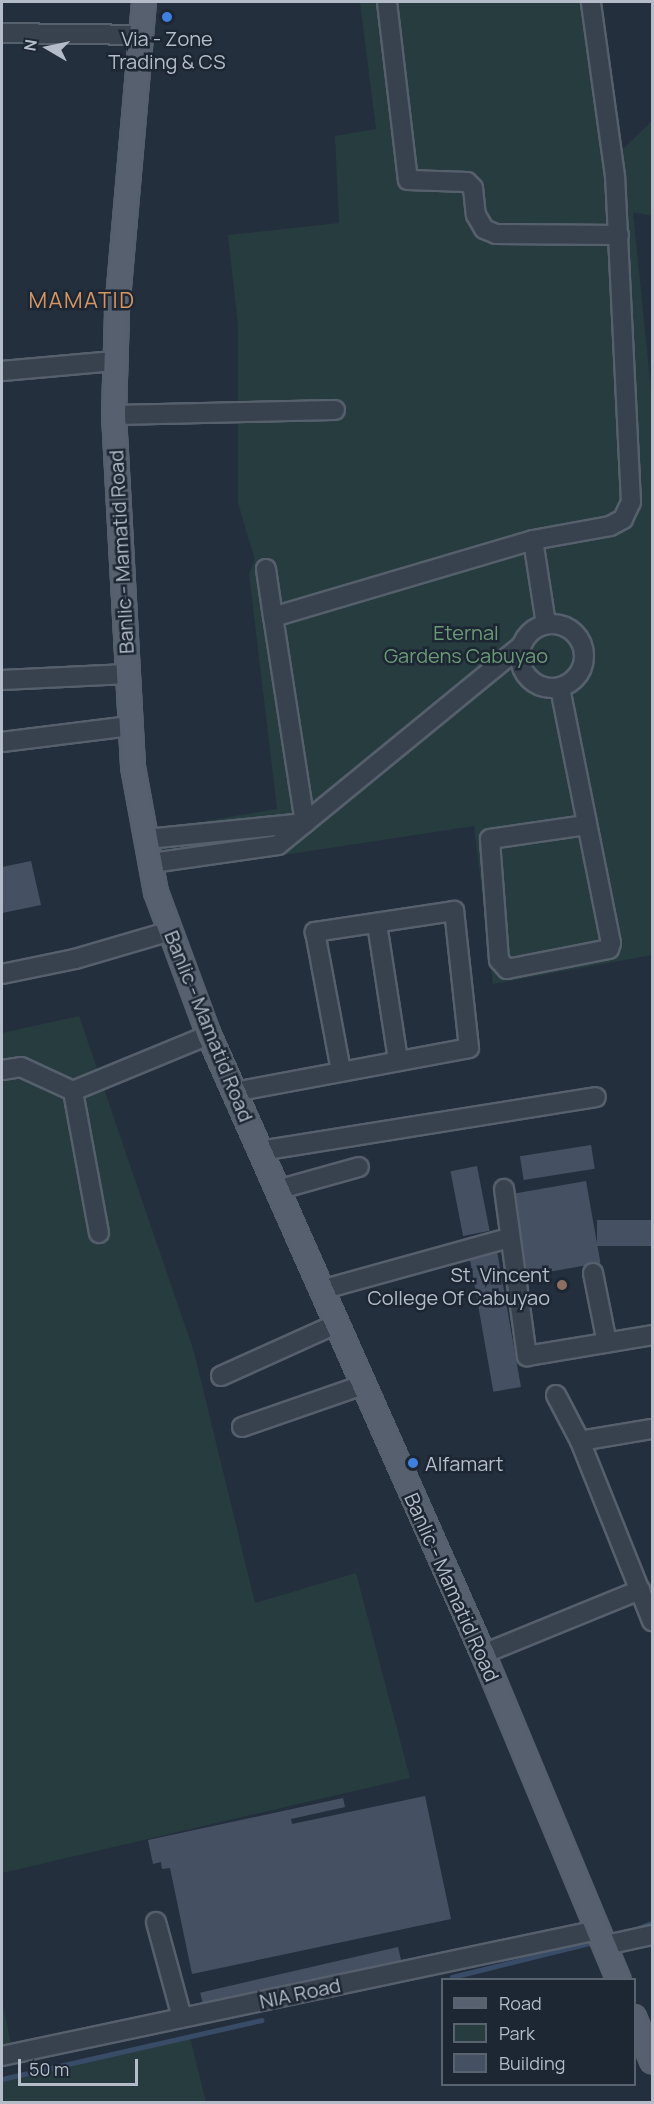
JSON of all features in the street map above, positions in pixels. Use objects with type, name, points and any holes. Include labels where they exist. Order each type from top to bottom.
[{"type":"main road","name":"Banlic - Mamatid Road","points":[[144,2],[114,361],[114,415],[130,726],[156,892],[209,1035],[483,1654],[618,1978]]},
{"type":"main road","points":[[636,2022],[652,2061]]},
{"type":"street","points":[[387,2],[408,180],[467,182],[473,188],[476,215],[484,229],[496,234],[619,234]]},
{"type":"street","points":[[273,617],[533,540],[610,526],[623,519],[631,502],[619,234],[591,2]]},
{"type":"street","points":[[2,33],[142,35]]},
{"type":"street","points":[[2,370],[114,361]]},
{"type":"street","points":[[114,415],[335,410]]},
{"type":"street","points":[[533,540],[546,624]]},
{"type":"street","points":[[267,569],[305,823]]},
{"type":"street","points":[[152,863],[278,845],[520,647],[530,632],[546,624],[572,630],[584,651],[579,674],[560,688],[543,688],[529,679],[520,665],[520,647]]},
{"type":"street","points":[[2,680],[127,674]]},
{"type":"street","points":[[560,688],[586,825],[611,936],[609,949],[507,969],[499,960],[490,839],[586,825]]},
{"type":"street","points":[[2,742],[130,726]]},
{"type":"street","points":[[147,839],[305,823]]},
{"type":"street","points":[[234,1092],[469,1048],[454,911],[315,932],[341,1071]]},
{"type":"street","points":[[377,924],[398,1060]]},
{"type":"street","points":[[2,974],[75,959],[171,931]]},
{"type":"street","points":[[2,1070],[21,1067],[73,1091],[209,1035]]},
{"type":"street","points":[[73,1091],[99,1233]]},
{"type":"street","points":[[260,1151],[596,1096]]},
{"type":"street","points":[[277,1190],[358,1167]]},
{"type":"street","points":[[504,1189],[527,1356],[652,1335]]},
{"type":"street","points":[[321,1290],[509,1238]]},
{"type":"street","points":[[593,1273],[607,1344]]},
{"type":"street","points":[[221,1376],[336,1324]]},
{"type":"street","points":[[242,1427],[363,1385]]},
{"type":"street","points":[[556,1395],[580,1441],[652,1621]]},
{"type":"street","points":[[580,1441],[652,1429]]},
{"type":"street","points":[[483,1654],[639,1590]]},
{"type":"street","points":[[156,1922],[182,2018]]},
{"type":"street","name":"NIA Road","points":[[2,2055],[182,2018],[602,1938],[652,1935]]},
{"type":"green space","name":"Eternal Gardens Cabuyao","points":[[360,2],[597,2],[622,150],[652,121],[652,216],[633,212],[652,400],[652,955],[493,984],[474,826],[165,873],[158,829],[277,809],[249,574],[255,560],[238,503],[238,325],[228,235],[339,223],[335,136],[376,129]]},
{"type":"green space","points":[[79,1016],[194,1352],[255,1603],[356,1573],[410,1778],[2,1873],[2,1033]]},
{"type":"green space","points":[[2,2000],[13,2053],[2,2055]]},
{"type":"green space","points":[[190,2037],[206,2102],[2,2102],[2,2082]]},
{"type":"building","points":[[31,861],[41,905],[2,913],[2,867]]},
{"type":"building","points":[[591,1145],[595,1169],[524,1180],[520,1156]]},
{"type":"building","points":[[477,1166],[490,1231],[463,1236],[450,1171]]},
{"type":"building","points":[[586,1181],[600,1263],[528,1276],[513,1194]]},
{"type":"building","points":[[597,1220],[652,1220],[652,1246],[597,1246]]},
{"type":"building","points":[[497,1251],[521,1387],[493,1392],[469,1256]]},
{"type":"building","points":[[425,1796],[451,1919],[192,1974],[170,1868],[162,1869],[161,1862],[153,1864],[148,1840],[343,1798],[345,1807],[291,1819],[292,1824]]},
{"type":"building","points":[[398,1947],[402,1965],[204,2010],[200,1993]]},
{"type":"waterway","points":[[628,1932],[652,1923]]},
{"type":"waterway","points":[[452,1977],[589,1943]]},
{"type":"waterway","points":[[2,2079],[261,2020]]},
{"type":"place","name":"Via - Zone Trading & CS","points":[[167,17]]},
{"type":"place","name":"St. Vincent College Of Cabuyao","points":[[562,1285]]},
{"type":"place","name":"Alfamart","points":[[413,1463]]},
{"type":"district","name":"MAMATID","points":[[82,301]]}]
